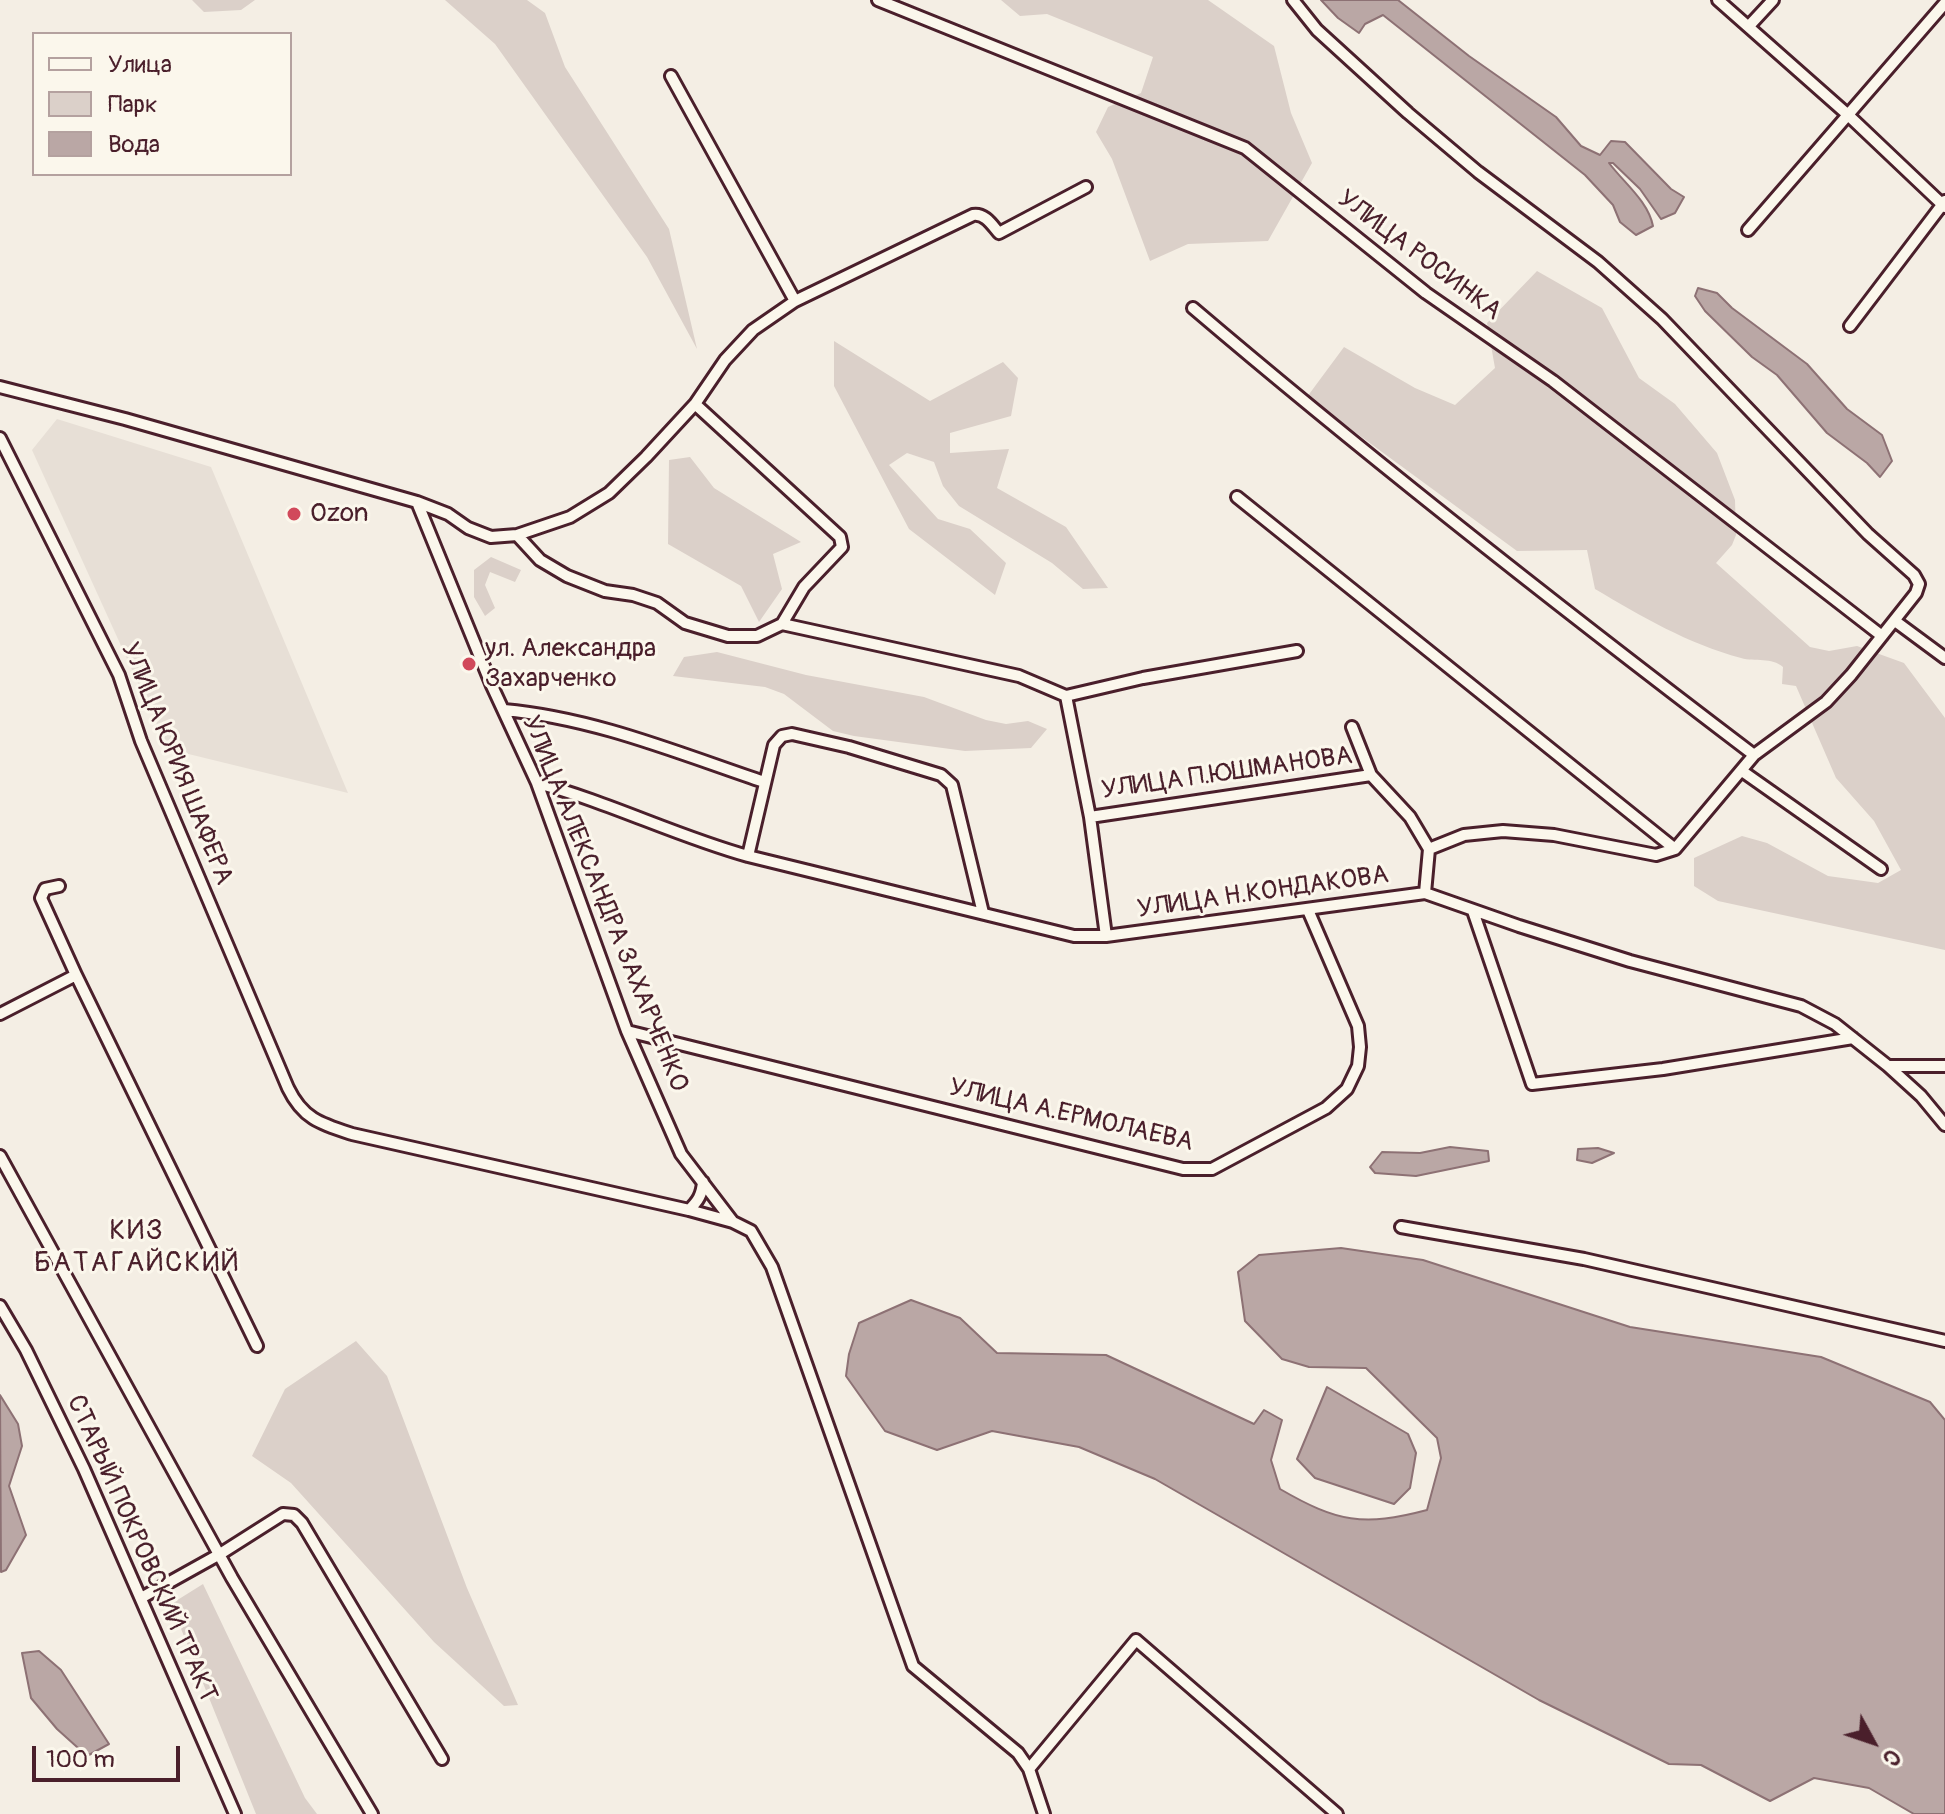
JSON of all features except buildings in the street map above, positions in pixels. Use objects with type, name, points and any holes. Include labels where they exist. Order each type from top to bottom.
[{"type":"street","name":"УЛИЦА РОСИНКА","points":[[878,0],[1245,148],[1426,293],[1553,381],[1882,636]]},
{"type":"street","points":[[1293,0],[1317,30],[1408,113],[1478,172],[1598,262],[1662,319],[1868,534],[1914,575],[1919,584],[1895,621],[1826,702],[1754,755],[1675,849],[1656,855],[1554,835],[1503,831],[1464,835],[1429,849]]},
{"type":"street","points":[[1718,0],[1944,204],[1850,326]]},
{"type":"street","points":[[1749,26],[1773,0]]},
{"type":"street","points":[[1748,230],[1945,3]]},
{"type":"street","points":[[671,76],[795,301]]},
{"type":"street","points":[[0,387],[417,502],[448,514],[468,528],[491,537],[517,535],[570,517],[609,493],[695,404],[725,360],[753,330],[795,301],[973,215],[986,218],[999,233],[1086,187]]},
{"type":"street","points":[[1193,308],[1300,400],[1483,546],[1754,755]]},
{"type":"street","points":[[517,535],[540,560],[567,576],[605,591],[657,603],[685,623],[728,636],[757,636],[782,624],[817,570],[836,556],[842,547],[840,537],[695,404]]},
{"type":"street","name":"УЛИЦА ЮРИЯ ШАФЕРА","points":[[0,438],[119,675],[152,767],[288,1088],[302,1111],[324,1125],[352,1134],[689,1210]]},
{"type":"street","points":[[1237,497],[1675,849]]},
{"type":"street","name":"УЛИЦА АЛЕКСАНДРА ЗАХАРЧЕНКО","points":[[417,502],[455,599],[537,783],[627,1031],[681,1154],[733,1222],[751,1231],[772,1267],[913,1666],[1018,1753],[1029,1769]]},
{"type":"street","points":[[1895,621],[1945,658]]},
{"type":"street","points":[[782,624],[1019,676],[1066,696],[1143,678],[1297,651]]},
{"type":"street","name":"УЛИЦА Н.КОНДАКОВА","points":[[1066,696],[1090,817],[1106,936]]},
{"type":"street","points":[[504,710],[541,713],[608,729],[764,782]]},
{"type":"street","points":[[1352,727],[1371,775],[1410,817],[1429,849],[1425,893],[1630,961],[1801,1006],[1835,1024],[1888,1066],[1921,1096],[1945,1125]]},
{"type":"street","points":[[748,856],[774,745],[782,736],[792,734],[849,747],[941,775],[952,785],[983,913]]},
{"type":"street","points":[[1742,771],[1881,869]]},
{"type":"street","name":"УЛИЦА П.ЮШМАНОВА","points":[[1090,817],[1371,775]]},
{"type":"street","name":"УЛИЦА Н.КОНДАКОВА","points":[[537,783],[580,794],[715,847],[1074,936],[1106,936],[1425,893]]},
{"type":"street","points":[[59,886],[45,889],[41,898],[257,1346]]},
{"type":"street","name":"УЛИЦА А.ЕРМОЛАЕВА","points":[[627,1031],[1183,1169],[1212,1169],[1326,1108],[1347,1089],[1358,1066],[1358,1026],[1308,910]]},
{"type":"street","points":[[1473,911],[1532,1084],[1663,1069],[1853,1038]]},
{"type":"street","points":[[0,1014],[76,975]]},
{"type":"street","points":[[1888,1066],[1945,1066]]},
{"type":"street","points":[[0,1156],[220,1554],[372,1814]]},
{"type":"street","points":[[703,1182],[702,1193],[689,1210],[733,1222]]},
{"type":"street","points":[[1401,1227],[1584,1259],[1945,1341]]},
{"type":"street","name":"СТАРЫЙ ПОКРОВСКИЙ ТРАКТ","points":[[0,1306],[26,1350],[84,1469],[235,1814]]},
{"type":"street","points":[[141,1598],[283,1514],[294,1515],[302,1523],[442,1759]]},
{"type":"street","points":[[1044,1814],[1029,1769],[1136,1640],[1337,1814]]},
{"type":"shaded area","points":[[57,419],[211,467],[348,793],[168,749],[32,450]]},
{"type":"green space","points":[[192,0],[255,0],[241,10],[204,12]]},
{"type":"green space","points":[[445,0],[527,0],[545,13],[565,67],[669,229],[697,349],[647,257],[495,44]]},
{"type":"green space","points":[[1001,0],[1208,0],[1274,46],[1291,113],[1312,163],[1268,241],[1188,244],[1150,261],[1112,159],[1096,132],[1108,107],[1141,93],[1153,57],[1047,14],[1020,16]]},
{"type":"green space","points":[[1537,271],[1602,308],[1639,378],[1675,404],[1717,453],[1735,500],[1736,535],[1732,545],[1716,563],[1810,647],[1829,651],[1857,646],[1904,663],[1945,718],[1945,950],[1718,901],[1694,886],[1694,858],[1742,836],[1767,843],[1828,876],[1878,883],[1901,870],[1874,821],[1836,778],[1796,686],[1782,684],[1783,667],[1774,662],[1741,658],[1702,645],[1647,619],[1595,589],[1587,550],[1517,551],[1307,397],[1344,347],[1415,388],[1455,405],[1495,368],[1487,323]]},
{"type":"green space","points":[[834,341],[930,401],[1003,362],[1018,378],[1011,416],[950,433],[950,453],[1009,449],[997,488],[1066,527],[1108,588],[1083,589],[1052,563],[959,506],[943,486],[934,462],[907,453],[889,465],[938,519],[970,529],[1006,563],[995,595],[909,529],[834,386]]},
{"type":"green space","points":[[690,457],[714,488],[801,542],[773,554],[782,589],[759,622],[741,586],[668,544],[669,460]]},
{"type":"green space","points":[[491,557],[521,570],[515,582],[490,572],[485,585],[495,608],[485,616],[474,597],[474,570]]},
{"type":"green space","points":[[717,652],[806,675],[924,697],[986,720],[1006,724],[1028,721],[1047,729],[1031,748],[965,751],[854,736],[833,731],[784,694],[765,687],[673,676],[684,657]]},
{"type":"green space","points":[[356,1341],[387,1376],[467,1588],[518,1705],[504,1706],[434,1642],[291,1483],[252,1456],[285,1389]]},
{"type":"green space","points":[[203,1584],[305,1798],[317,1814],[256,1814],[171,1604]]},
{"type":"water","points":[[1321,0],[1398,0],[1469,56],[1556,117],[1581,146],[1600,155],[1611,141],[1625,142],[1671,189],[1684,197],[1675,213],[1661,219],[1640,189],[1613,163],[1609,163],[1641,200],[1650,217],[1653,226],[1636,235],[1620,222],[1613,205],[1585,175],[1383,15],[1365,24],[1359,33],[1338,18]]},
{"type":"water","points":[[1698,288],[1717,293],[1732,308],[1807,364],[1847,409],[1882,435],[1892,461],[1880,477],[1867,463],[1827,433],[1777,375],[1752,357],[1705,311],[1695,296]]},
{"type":"water","points":[[1450,1147],[1488,1151],[1489,1161],[1416,1176],[1375,1173],[1370,1167],[1382,1152],[1420,1153]]},
{"type":"water","points":[[1598,1148],[1614,1153],[1592,1163],[1577,1160],[1578,1149]]},
{"type":"water","points":[[1341,1248],[1423,1260],[1630,1327],[1821,1357],[1930,1402],[1945,1420],[1945,1814],[1914,1814],[1869,1788],[1814,1778],[1770,1801],[1701,1765],[1669,1764],[1539,1700],[1155,1479],[1079,1447],[992,1431],[937,1450],[885,1431],[846,1376],[859,1323],[911,1300],[960,1318],[997,1353],[1106,1355],[1254,1424],[1264,1410],[1282,1420],[1271,1460],[1280,1489],[1318,1509],[1367,1520],[1427,1510],[1441,1458],[1437,1438],[1366,1368],[1309,1367],[1282,1359],[1245,1321],[1238,1272],[1259,1255]]},
{"type":"water","points":[[1327,1387],[1408,1434],[1416,1453],[1410,1488],[1394,1504],[1315,1478],[1297,1459]]},
{"type":"water","points":[[0,1395],[18,1424],[22,1446],[9,1486],[26,1535],[6,1570],[1,1572]]},
{"type":"water","points":[[39,1651],[61,1670],[109,1744],[87,1756],[57,1729],[31,1698],[22,1653]]},
{"type":"place","name":"Ozon","points":[[294,514]]},
{"type":"place","name":"ул. Александра Захарченко","points":[[469,664]]},
{"type":"district","name":"КИЗ БАТАГАЙСКИЙ","points":[[137,1248]]}]
